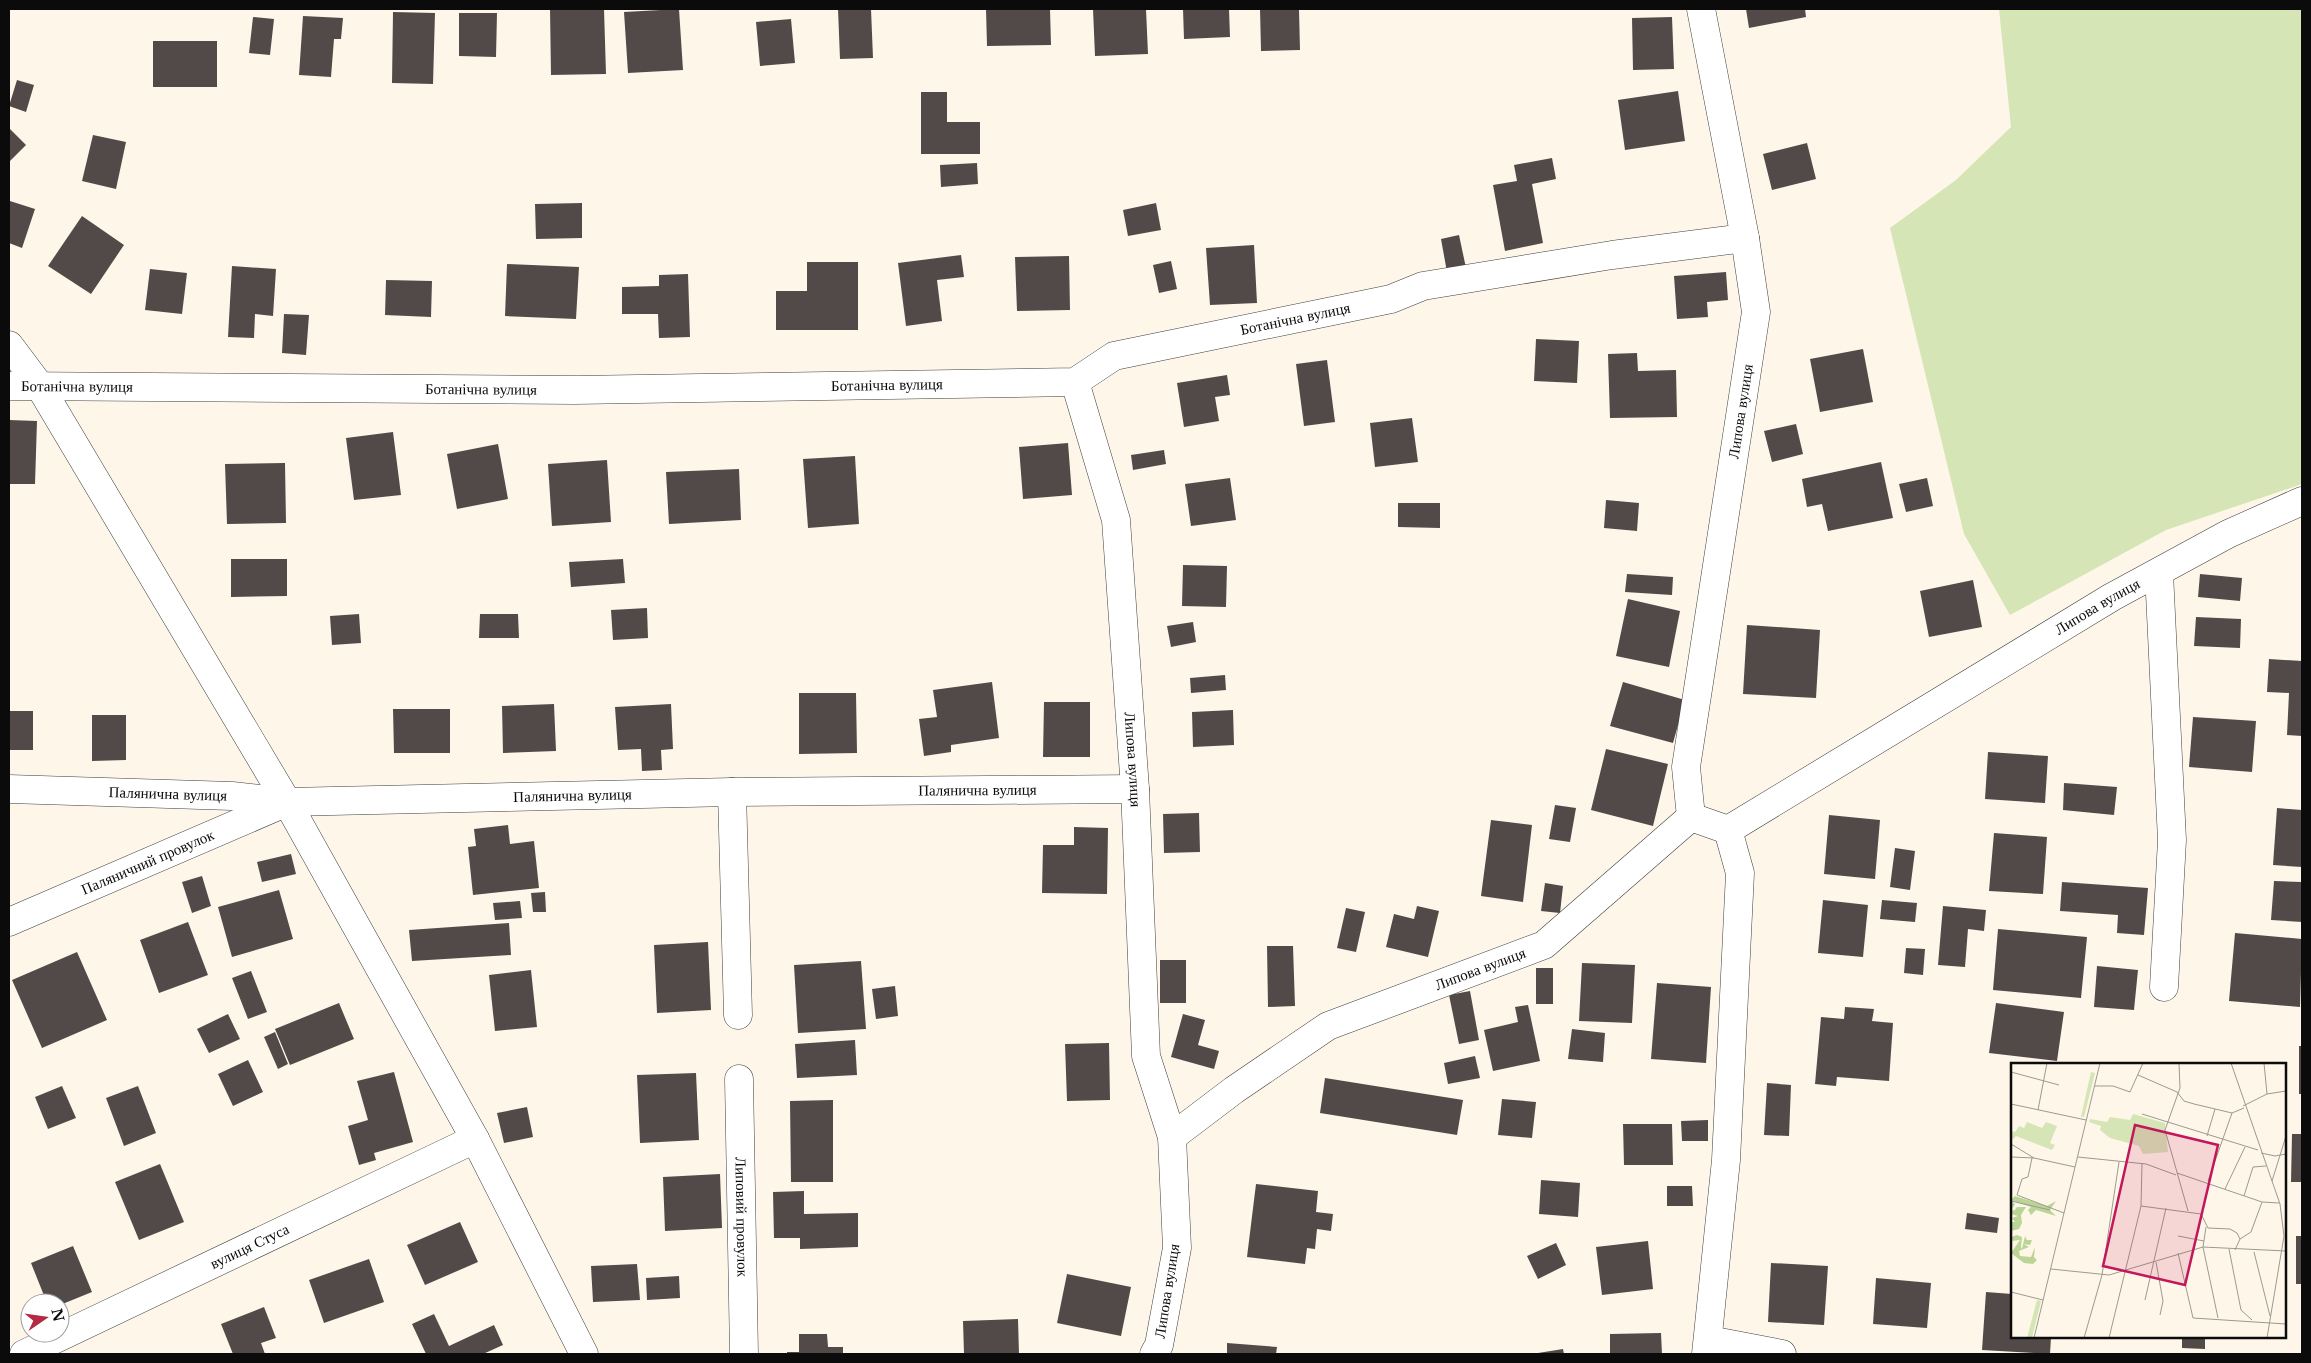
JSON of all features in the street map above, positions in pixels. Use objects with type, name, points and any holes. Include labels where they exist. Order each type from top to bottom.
[{"type":"street","name":"Липова вулиця","points":[[1172,1138],[1234,1090],[1328,1026],[1544,946],[1690,817],[1686,768],[1756,312],[1745,238],[1702,9]]},
{"type":"street","name":"Ботанічна вулиця","points":[[9,386],[575,390],[1074,382],[1114,356],[1391,299],[1423,286],[1612,255],[1745,238]]},
{"type":"street","points":[[9,345],[39,385],[287,802],[475,1139],[584,1354]]},
{"type":"street","name":"Липова вулиця","points":[[1074,382],[1116,520],[1135,789],[1146,1056],[1172,1138],[1177,1248],[1159,1345],[1154,1354]]},
{"type":"street","name":"Липова вулиця","points":[[1728,830],[2112,596],[2228,534],[2302,501]]},
{"type":"street","points":[[2158,573],[2172,840],[2164,987]]},
{"type":"street","name":"Палянична вулиця","points":[[9,789],[232,796],[287,802],[732,792],[1135,789]]},
{"type":"street","points":[[732,792],[738,1015]]},
{"type":"street","name":"Паляничний провулок","points":[[9,922],[287,802]]},
{"type":"street","points":[[1690,817],[1728,830],[1740,874],[1726,1160],[1708,1347],[1782,1354]]},
{"type":"street","name":"Липовий провулок","points":[[739,1079],[744,1354]]},
{"type":"street","name":"вулиця Стуса","points":[[24,1354],[475,1139]]},
{"type":"green space","points":[[1999,9],[2302,9],[2302,484],[2166,530],[2010,615],[1964,534],[1890,228],[1956,180],[2011,127]]},
{"type":"building","points":[[550,9],[604,9],[606,74],[551,75]]},
{"type":"building","points":[[679,9],[683,70],[628,73],[624,12]]},
{"type":"building","points":[[838,9],[871,9],[873,58],[840,59]]},
{"type":"building","points":[[986,9],[1050,9],[1051,45],[987,46]]},
{"type":"building","points":[[1093,9],[1146,9],[1148,54],[1095,56]]},
{"type":"building","points":[[1183,9],[1229,9],[1230,37],[1184,39]]},
{"type":"building","points":[[1260,9],[1299,9],[1300,50],[1261,51]]},
{"type":"building","points":[[1746,9],[1805,9],[1806,17],[1749,28]]},
{"type":"building","points":[[393,12],[435,13],[433,84],[392,83]]},
{"type":"building","points":[[459,13],[497,13],[496,57],[459,56]]},
{"type":"building","points":[[303,16],[343,18],[341,39],[334,39],[331,77],[299,75]]},
{"type":"building","points":[[253,17],[274,19],[270,55],[249,53]]},
{"type":"building","points":[[1672,17],[1674,69],[1633,70],[1632,18]]},
{"type":"building","points":[[791,19],[795,63],[760,66],[756,22]]},
{"type":"building","points":[[153,41],[217,41],[217,87],[153,87]]},
{"type":"building","points":[[17,80],[34,85],[26,112],[9,106]]},
{"type":"building","points":[[1678,91],[1685,141],[1625,150],[1618,100]]},
{"type":"building","points":[[921,92],[947,92],[947,122],[980,122],[980,154],[921,154]]},
{"type":"building","points":[[9,128],[26,145],[9,162]]},
{"type":"building","points":[[93,135],[126,142],[116,189],[82,181]]},
{"type":"building","points":[[1807,143],[1816,179],[1772,190],[1763,154]]},
{"type":"building","points":[[1552,158],[1556,179],[1532,184],[1543,243],[1505,251],[1493,185],[1517,181],[1514,165]]},
{"type":"building","points":[[977,163],[978,184],[941,187],[940,165]]},
{"type":"building","points":[[10,201],[35,209],[22,248],[9,243]]},
{"type":"building","points":[[582,203],[582,238],[536,239],[535,204]]},
{"type":"building","points":[[1156,203],[1161,230],[1128,236],[1123,210]]},
{"type":"building","points":[[82,216],[124,245],[91,294],[48,266]]},
{"type":"building","points":[[1459,235],[1466,268],[1447,272],[1441,239]]},
{"type":"building","points":[[1254,245],[1257,303],[1210,305],[1206,248]]},
{"type":"building","points":[[961,255],[964,277],[937,280],[942,321],[906,326],[898,263]]},
{"type":"building","points":[[1069,256],[1070,310],[1017,311],[1015,257]]},
{"type":"building","points":[[1171,261],[1177,289],[1159,293],[1153,265]]},
{"type":"building","points":[[807,262],[858,262],[858,330],[776,330],[776,291],[807,291]]},
{"type":"building","points":[[507,264],[579,267],[576,319],[505,316]]},
{"type":"building","points":[[232,266],[276,269],[273,316],[255,314],[254,338],[228,337]]},
{"type":"building","points":[[150,269],[187,273],[182,314],[145,310]]},
{"type":"building","points":[[1726,272],[1728,300],[1707,302],[1708,317],[1677,319],[1674,276]]},
{"type":"building","points":[[688,274],[690,337],[659,338],[658,314],[622,314],[622,287],[659,286],[659,275]]},
{"type":"building","points":[[386,280],[432,281],[431,317],[385,315]]},
{"type":"building","points":[[284,314],[309,315],[306,355],[282,353]]},
{"type":"building","points":[[1536,339],[1579,341],[1577,383],[1534,381]]},
{"type":"building","points":[[1863,349],[1873,402],[1820,412],[1810,359]]},
{"type":"building","points":[[1637,353],[1638,371],[1676,370],[1677,417],[1610,418],[1608,354]]},
{"type":"building","points":[[1327,360],[1335,422],[1304,426],[1296,364]]},
{"type":"building","points":[[1227,375],[1230,395],[1215,397],[1219,421],[1184,427],[1177,383]]},
{"type":"building","points":[[1412,418],[1418,462],[1375,467],[1370,423]]},
{"type":"building","points":[[9,420],[37,421],[35,484],[9,484]]},
{"type":"building","points":[[1796,424],[1803,454],[1772,462],[1764,431]]},
{"type":"building","points":[[393,432],[401,495],[354,500],[346,438]]},
{"type":"building","points":[[1068,443],[1072,495],[1023,499],[1019,447]]},
{"type":"building","points":[[498,444],[508,499],[457,509],[447,454]]},
{"type":"building","points":[[1164,450],[1166,464],[1133,470],[1131,455]]},
{"type":"building","points":[[855,456],[859,524],[808,528],[803,459]]},
{"type":"building","points":[[607,460],[611,522],[552,526],[548,464]]},
{"type":"building","points":[[1881,462],[1893,518],[1828,531],[1822,504],[1807,507],[1802,479]]},
{"type":"building","points":[[285,463],[286,523],[227,524],[225,464]]},
{"type":"building","points":[[739,469],[741,520],[669,524],[666,472]]},
{"type":"building","points":[[1230,478],[1236,520],[1191,526],[1185,484]]},
{"type":"building","points":[[1927,478],[1933,506],[1906,512],[1899,484]]},
{"type":"building","points":[[1606,500],[1639,503],[1637,531],[1604,528]]},
{"type":"building","points":[[1398,503],[1440,503],[1440,528],[1398,527]]},
{"type":"building","points":[[231,559],[287,559],[287,596],[231,597]]},
{"type":"building","points":[[623,559],[625,583],[571,587],[569,562]]},
{"type":"building","points":[[1183,565],[1227,566],[1226,607],[1182,606]]},
{"type":"building","points":[[1627,574],[1673,577],[1672,595],[1625,592]]},
{"type":"building","points":[[2200,574],[2242,578],[2240,601],[2198,597]]},
{"type":"building","points":[[1973,580],[1982,627],[1929,637],[1920,591]]},
{"type":"building","points":[[1628,599],[1680,611],[1669,667],[1616,656]]},
{"type":"building","points":[[647,608],[648,638],[613,640],[611,610]]},
{"type":"building","points":[[359,614],[361,643],[332,645],[330,616]]},
{"type":"building","points":[[480,614],[518,614],[519,638],[479,638]]},
{"type":"building","points":[[2196,617],[2241,619],[2240,648],[2194,646]]},
{"type":"building","points":[[1193,622],[1196,642],[1171,647],[1167,626]]},
{"type":"building","points":[[1747,625],[1820,630],[1816,698],[1743,694]]},
{"type":"building","points":[[2269,659],[2302,661],[2302,736],[2287,735],[2289,693],[2267,692]]},
{"type":"building","points":[[1225,675],[1226,690],[1191,693],[1190,678]]},
{"type":"building","points":[[992,682],[999,738],[951,745],[951,752],[924,756],[919,719],[937,717],[933,690]]},
{"type":"building","points":[[1623,682],[1685,700],[1673,743],[1610,726]]},
{"type":"building","points":[[799,693],[856,693],[857,753],[799,754]]},
{"type":"building","points":[[1044,702],[1090,702],[1090,757],[1043,757]]},
{"type":"building","points":[[554,704],[556,751],[503,753],[502,706]]},
{"type":"building","points":[[671,704],[673,749],[661,750],[662,770],[642,771],[641,749],[618,750],[615,707]]},
{"type":"building","points":[[393,709],[450,709],[450,753],[394,753]]},
{"type":"building","points":[[1233,710],[1234,745],[1193,747],[1192,712]]},
{"type":"building","points":[[9,711],[33,711],[33,750],[9,750]]},
{"type":"building","points":[[92,715],[126,715],[126,760],[92,761]]},
{"type":"building","points":[[2193,717],[2256,721],[2252,772],[2189,767]]},
{"type":"building","points":[[1606,749],[1668,764],[1653,826],[1591,810]]},
{"type":"building","points":[[1988,752],[2048,756],[2045,803],[1985,799]]},
{"type":"building","points":[[2064,783],[2117,787],[2114,815],[2063,810]]},
{"type":"building","points":[[1555,805],[1576,808],[1570,842],[1549,839]]},
{"type":"building","points":[[2277,808],[2302,810],[2302,867],[2273,865]]},
{"type":"building","points":[[1199,813],[1200,852],[1164,853],[1163,814]]},
{"type":"building","points":[[1829,815],[1880,820],[1875,879],[1824,874]]},
{"type":"building","points":[[1491,820],[1532,825],[1523,902],[1481,896]]},
{"type":"building","points":[[508,825],[510,844],[534,841],[539,888],[473,895],[468,847],[476,846],[474,829]]},
{"type":"building","points":[[1074,827],[1108,828],[1107,894],[1042,893],[1043,845],[1074,845]]},
{"type":"building","points":[[1994,833],[2047,837],[2043,894],[1989,891]]},
{"type":"building","points":[[1895,848],[1915,851],[1910,890],[1890,887]]},
{"type":"building","points":[[291,854],[296,874],[262,882],[257,862]]},
{"type":"building","points":[[202,876],[211,906],[192,913],[182,882]]},
{"type":"building","points":[[2274,881],[2302,882],[2302,922],[2271,920]]},
{"type":"building","points":[[2062,882],[2148,888],[2144,935],[2117,933],[2118,915],[2060,911]]},
{"type":"building","points":[[1545,883],[1563,886],[1560,913],[1541,911]]},
{"type":"building","points":[[279,890],[293,939],[232,957],[218,907]]},
{"type":"building","points":[[545,892],[546,912],[533,912],[531,893]]},
{"type":"building","points":[[1823,900],[1868,905],[1863,957],[1818,953]]},
{"type":"building","points":[[1882,900],[1917,903],[1915,922],[1880,919]]},
{"type":"building","points":[[520,901],[522,918],[495,920],[493,903]]},
{"type":"building","points":[[1417,906],[1439,911],[1428,957],[1386,947],[1394,914],[1414,919]]},
{"type":"building","points":[[1943,906],[1986,910],[1984,931],[1968,929],[1965,967],[1938,965]]},
{"type":"building","points":[[1346,908],[1365,912],[1356,952],[1337,948]]},
{"type":"building","points":[[188,922],[208,975],[159,993],[140,940]]},
{"type":"building","points":[[509,923],[511,955],[412,961],[409,930]]},
{"type":"building","points":[[1998,929],[2087,937],[2081,998],[1993,990]]},
{"type":"building","points":[[2235,933],[2302,939],[2300,1007],[2229,1001]]},
{"type":"building","points":[[708,942],[711,1010],[657,1013],[654,945]]},
{"type":"building","points":[[1267,946],[1293,946],[1295,1006],[1268,1007]]},
{"type":"building","points":[[1906,948],[1925,949],[1923,975],[1904,973]]},
{"type":"building","points":[[77,952],[107,1020],[42,1048],[12,980]]},
{"type":"building","points":[[1160,960],[1186,960],[1186,1003],[1160,1003]]},
{"type":"building","points":[[861,961],[866,1029],[798,1033],[794,965]]},
{"type":"building","points":[[1582,963],[1635,965],[1632,1023],[1579,1021]]},
{"type":"building","points":[[2097,966],[2138,970],[2134,1010],[2094,1007]]},
{"type":"building","points":[[1536,968],[1553,968],[1553,1004],[1536,1004]]},
{"type":"building","points":[[531,970],[537,1027],[495,1031],[489,975]]},
{"type":"building","points":[[251,971],[267,1012],[248,1019],[232,978]]},
{"type":"building","points":[[1657,983],[1711,987],[1706,1063],[1651,1059]]},
{"type":"building","points":[[895,986],[898,1016],[876,1019],[872,989]]},
{"type":"building","points":[[1470,991],[1479,1040],[1459,1044],[1449,995]]},
{"type":"building","points":[[339,1003],[354,1039],[290,1065],[275,1029]]},
{"type":"building","points":[[1996,1003],[2064,1012],[2057,1061],[1989,1053]]},
{"type":"building","points":[[1528,1005],[1540,1061],[1493,1071],[1484,1030],[1518,1022],[1515,1007]]},
{"type":"building","points":[[1845,1007],[1874,1009],[1872,1021],[1893,1023],[1889,1081],[1837,1077],[1836,1086],[1815,1084],[1821,1017],[1844,1019]]},
{"type":"building","points":[[228,1014],[240,1039],[209,1053],[197,1029]]},
{"type":"building","points":[[1183,1014],[1205,1020],[1198,1045],[1219,1051],[1214,1069],[1171,1057]]},
{"type":"building","points":[[1572,1029],[1605,1033],[1603,1062],[1568,1059]]},
{"type":"building","points":[[275,1032],[288,1064],[278,1069],[264,1037]]},
{"type":"building","points":[[855,1040],[857,1075],[797,1078],[795,1044]]},
{"type":"building","points":[[1109,1043],[1110,1100],[1067,1101],[1065,1044]]},
{"type":"building","points":[[2299,1046],[2302,1046],[2302,1094],[2299,1094]]},
{"type":"building","points":[[1475,1056],[1480,1078],[1448,1084],[1444,1063]]},
{"type":"building","points":[[248,1060],[263,1092],[233,1106],[218,1074]]},
{"type":"building","points":[[394,1072],[413,1142],[374,1153],[376,1160],[359,1165],[348,1126],[368,1120],[357,1081]]},
{"type":"building","points":[[696,1073],[699,1140],[640,1143],[637,1075]]},
{"type":"building","points":[[1325,1078],[1463,1100],[1457,1135],[1320,1113]]},
{"type":"building","points":[[1767,1083],[1791,1085],[1789,1136],[1764,1135]]},
{"type":"building","points":[[62,1086],[76,1118],[48,1129],[35,1097]]},
{"type":"building","points":[[138,1086],[156,1133],[124,1146],[106,1098]]},
{"type":"building","points":[[1502,1099],[1536,1102],[1532,1138],[1498,1135]]},
{"type":"building","points":[[833,1100],[833,1182],[791,1182],[790,1101]]},
{"type":"building","points":[[527,1107],[533,1137],[504,1143],[497,1113]]},
{"type":"building","points":[[1708,1120],[1708,1141],[1682,1141],[1681,1121]]},
{"type":"building","points":[[1623,1124],[1672,1124],[1673,1165],[1624,1165]]},
{"type":"building","points":[[2292,1134],[2302,1134],[2302,1182],[2291,1182]]},
{"type":"building","points":[[160,1164],[184,1222],[139,1240],[115,1182]]},
{"type":"building","points":[[720,1174],[722,1228],[665,1231],[663,1177]]},
{"type":"building","points":[[1541,1180],[1580,1183],[1578,1217],[1539,1214]]},
{"type":"building","points":[[1256,1184],[1318,1191],[1316,1212],[1333,1214],[1331,1231],[1317,1229],[1315,1249],[1307,1248],[1305,1264],[1247,1257]]},
{"type":"building","points":[[1667,1186],[1692,1186],[1693,1206],[1667,1206]]},
{"type":"building","points":[[804,1191],[804,1214],[858,1213],[858,1247],[800,1249],[800,1238],[774,1238],[773,1192]]},
{"type":"building","points":[[1967,1213],[1999,1218],[1997,1233],[1965,1229]]},
{"type":"building","points":[[460,1222],[478,1262],[425,1285],[407,1245]]},
{"type":"building","points":[[2296,1236],[2302,1236],[2302,1284],[2296,1284]]},
{"type":"building","points":[[1648,1241],[1653,1289],[1602,1295],[1596,1247]]},
{"type":"building","points":[[1556,1243],[1566,1265],[1538,1279],[1527,1256]]},
{"type":"building","points":[[73,1246],[92,1292],[70,1301],[70,1293],[43,1293],[31,1263]]},
{"type":"building","points":[[369,1259],[384,1302],[324,1323],[309,1280]]},
{"type":"building","points":[[1771,1263],[1828,1266],[1824,1325],[1768,1322]]},
{"type":"building","points":[[637,1264],[640,1300],[593,1302],[591,1266]]},
{"type":"building","points":[[1067,1274],[1131,1287],[1121,1336],[1057,1323]]},
{"type":"building","points":[[679,1276],[680,1298],[647,1300],[646,1278]]},
{"type":"building","points":[[1876,1278],[1931,1283],[1927,1328],[1873,1324]]},
{"type":"building","points":[[1986,1292],[2011,1294],[2011,1338],[2051,1338],[2050,1354],[1982,1350]]},
{"type":"building","points":[[264,1307],[276,1338],[261,1343],[265,1354],[233,1354],[221,1324]]},
{"type":"building","points":[[434,1314],[449,1346],[494,1325],[503,1345],[483,1354],[426,1354],[412,1324]]},
{"type":"building","points":[[1018,1319],[1019,1354],[964,1354],[963,1321]]},
{"type":"building","points":[[1661,1333],[1662,1354],[1610,1354],[1610,1334]]},
{"type":"building","points":[[799,1334],[827,1334],[828,1347],[843,1347],[843,1354],[787,1354],[787,1352],[799,1352]]},
{"type":"building","points":[[2182,1338],[2205,1338],[2205,1349],[2182,1348]]},
{"type":"building","points":[[1227,1343],[1277,1347],[1276,1354],[1227,1354]]},
{"type":"building","points":[[1563,1349],[1564,1354],[1538,1354],[1538,1353]]}]
